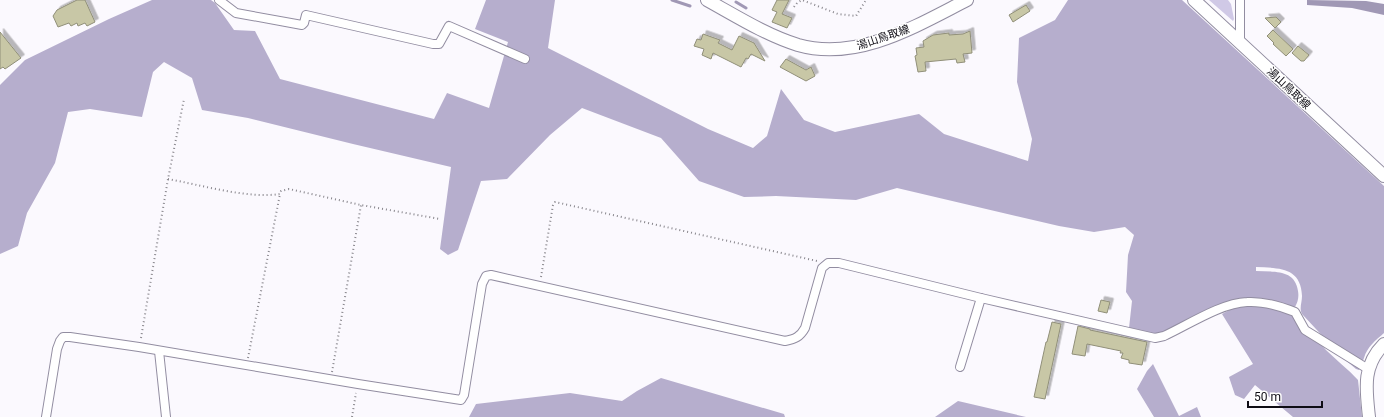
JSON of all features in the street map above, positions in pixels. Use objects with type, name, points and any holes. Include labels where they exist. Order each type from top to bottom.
[{"type":"main road","name":"湯山鳥取線","points":[[708,0],[783,39],[810,47],[833,50],[855,47],[882,39],[929,19],[967,0]]},
{"type":"main road","name":"湯山鳥取線","points":[[1194,0],[1384,176]]},
{"type":"main road","points":[[1369,417],[1366,391],[1368,369],[1373,357],[1384,344]]},
{"type":"street","points":[[219,0],[236,13],[302,25],[306,16],[432,44],[439,44],[449,26],[525,59]]},
{"type":"street","points":[[1240,0],[1240,42]]},
{"type":"street","points":[[46,417],[57,349],[63,338],[70,337],[159,350],[462,400],[482,284],[486,276],[491,275],[785,341],[802,335],[822,268],[828,263],[839,263],[981,298],[1155,338],[1164,336],[1217,310],[1238,302],[1265,303],[1295,312],[1305,330],[1368,369]]},
{"type":"street","points":[[960,367],[981,298]]},
{"type":"street","points":[[159,350],[166,417]]},
{"type":"path","points":[[794,7],[802,0],[838,14],[856,16],[866,0]]},
{"type":"path","points":[[139,347],[168,179],[184,99]]},
{"type":"path","points":[[168,179],[238,192],[268,196],[280,194]]},
{"type":"path","points":[[247,365],[280,191],[289,189],[361,205],[440,219]]},
{"type":"path","points":[[540,285],[553,205],[555,202],[828,263]]},
{"type":"path","points":[[331,379],[361,205]]},
{"type":"path","points":[[352,417],[358,384]]},
{"type":"shaded area","points":[[152,0],[211,0],[215,3],[234,30],[255,31],[280,79],[434,119],[447,93],[489,108],[508,42],[475,29],[486,0],[555,0],[548,48],[708,129],[753,148],[767,136],[781,89],[804,120],[835,132],[919,114],[944,134],[1028,161],[1032,139],[1017,82],[1019,38],[1055,20],[1068,0],[1182,0],[1384,186],[1384,333],[1367,350],[1359,370],[1356,369],[1342,357],[1302,314],[1301,286],[1298,279],[1293,274],[1280,269],[1256,267],[1256,271],[1283,273],[1293,279],[1298,293],[1298,299],[1295,307],[1239,299],[1166,333],[1154,334],[1129,328],[1132,301],[1126,292],[1128,255],[1134,235],[1125,227],[1094,232],[1059,226],[897,188],[856,200],[776,196],[744,197],[699,181],[661,138],[582,108],[550,135],[507,179],[481,181],[458,250],[448,255],[440,249],[451,167],[248,118],[202,110],[192,78],[164,62],[153,72],[142,117],[90,109],[68,112],[55,163],[27,213],[18,246],[0,254],[0,85],[25,60]]},
{"type":"shaded area","points":[[1209,0],[1228,0],[1231,4],[1234,19],[1233,21]]},
{"type":"shaded area","points":[[1307,0],[1366,1],[1384,4],[1384,15],[1352,8],[1307,5]]},
{"type":"shaded area","points":[[1237,306],[1259,306],[1278,310],[1287,313],[1304,325],[1326,350],[1358,380],[1362,417],[1293,417],[1255,385],[1244,399],[1235,395],[1229,377],[1253,364],[1222,314]]},
{"type":"shaded area","points":[[1153,364],[1179,416],[1197,407],[1201,417],[1154,417],[1137,389],[1147,371]]},
{"type":"shaded area","points":[[661,378],[784,414],[785,417],[469,417],[476,404],[570,393],[622,401]]},
{"type":"shaded area","points":[[958,401],[1026,417],[935,417]]},
{"type":"building","points":[[77,0],[85,0],[95,22],[87,26],[85,23],[78,26],[77,23],[71,26],[69,23],[58,27],[53,16],[57,10]]},
{"type":"building","points":[[777,0],[789,0],[782,14],[792,18],[787,28],[772,22],[777,12],[772,10]]},
{"type":"building","points":[[1026,5],[1030,11],[1013,22],[1009,15]]},
{"type":"building","points":[[1276,17],[1281,22],[1275,28],[1265,18]]},
{"type":"building","points":[[1273,30],[1293,49],[1286,56],[1267,36]]},
{"type":"building","points":[[970,31],[972,53],[963,54],[965,62],[957,63],[956,59],[925,62],[926,71],[918,72],[915,56],[917,55],[916,48],[924,47],[923,41],[933,35],[949,33],[949,35],[963,34]]},
{"type":"building","points":[[0,32],[21,58],[5,69],[3,67],[0,69]]},
{"type":"building","points":[[703,34],[720,40],[718,43],[732,50],[739,36],[754,43],[765,61],[751,54],[748,59],[746,58],[741,67],[713,53],[711,59],[702,55],[704,49],[694,46],[697,39],[701,40]]},
{"type":"building","points":[[1298,46],[1309,55],[1304,61],[1301,61],[1292,53]]},
{"type":"building","points":[[786,59],[806,70],[811,67],[815,76],[806,81],[780,67]]},
{"type":"building","points":[[1101,300],[1110,302],[1107,313],[1098,311]]},
{"type":"building","points":[[1052,322],[1061,324],[1045,399],[1034,397]]},
{"type":"building","points":[[1078,326],[1147,342],[1142,365],[1129,363],[1129,360],[1121,358],[1123,353],[1120,353],[1121,351],[1087,344],[1085,356],[1072,354]]},
{"type":"waterway","points":[[672,0],[690,6]]},
{"type":"waterway","points":[[736,2],[746,8]]}]
